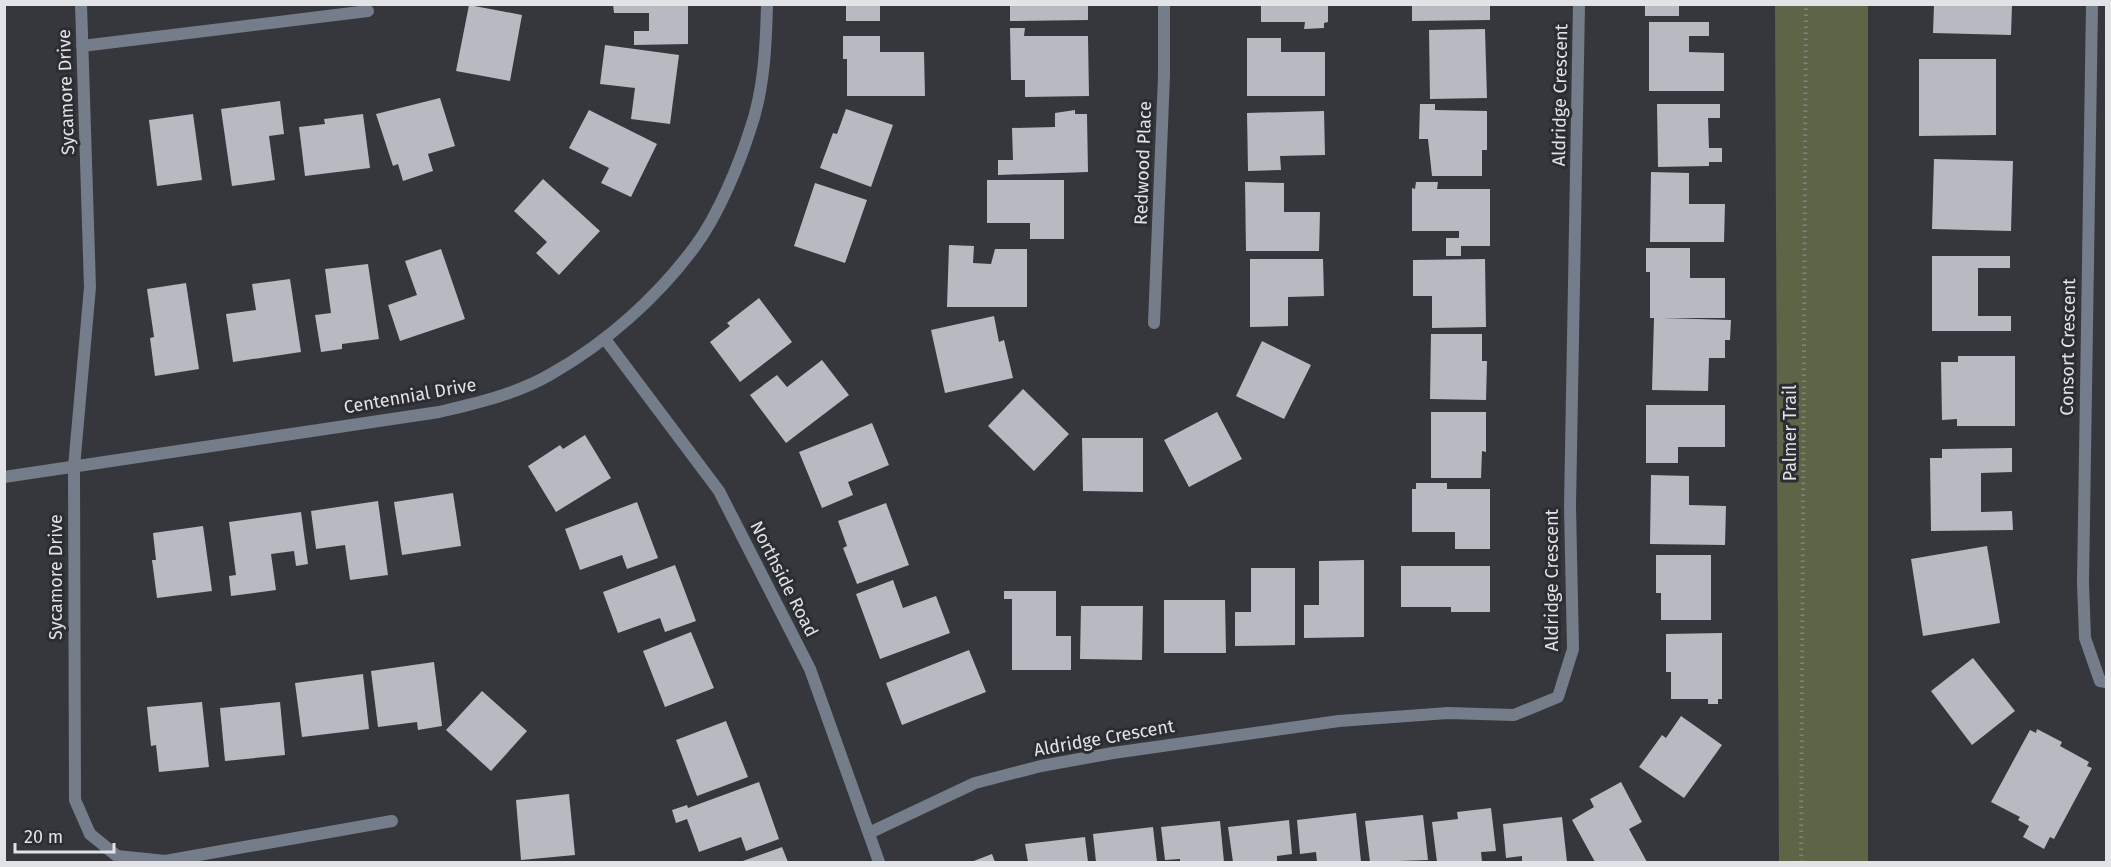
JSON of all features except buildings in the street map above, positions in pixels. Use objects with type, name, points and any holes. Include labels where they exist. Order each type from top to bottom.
[{"type":"street","name":"Sycamore Drive","points":[[81,4],[90,287],[74,467],[75,800],[90,834],[117,856],[165,861],[392,821]]},
{"type":"street","name":"Centennial Drive","points":[[4,477],[449,410],[488,400],[550,375],[605,339],[641,308],[696,244],[732,178],[751,128],[765,52],[767,4]]},
{"type":"street","name":"Redwood Place","points":[[1154,323],[1164,75],[1164,4]]},
{"type":"street","name":"Aldridge Crescent","points":[[869,833],[975,783],[1041,766],[1113,753],[1339,721],[1448,713],[1514,716],[1558,697],[1573,649],[1570,506],[1579,4]]},
{"type":"street","name":"Consort Crescent","points":[[2092,4],[2083,583],[2085,638],[2100,681],[2106,682]]},
{"type":"street","points":[[82,46],[368,11]]},
{"type":"street","name":"Northside Road","points":[[605,339],[719,491],[810,669],[879,862]]},
{"type":"path","name":"Palmer Trail","points":[[1801,862],[1806,4]]},
{"type":"green space","points":[[1775,5],[1868,5],[1868,862],[1779,862]]}]
